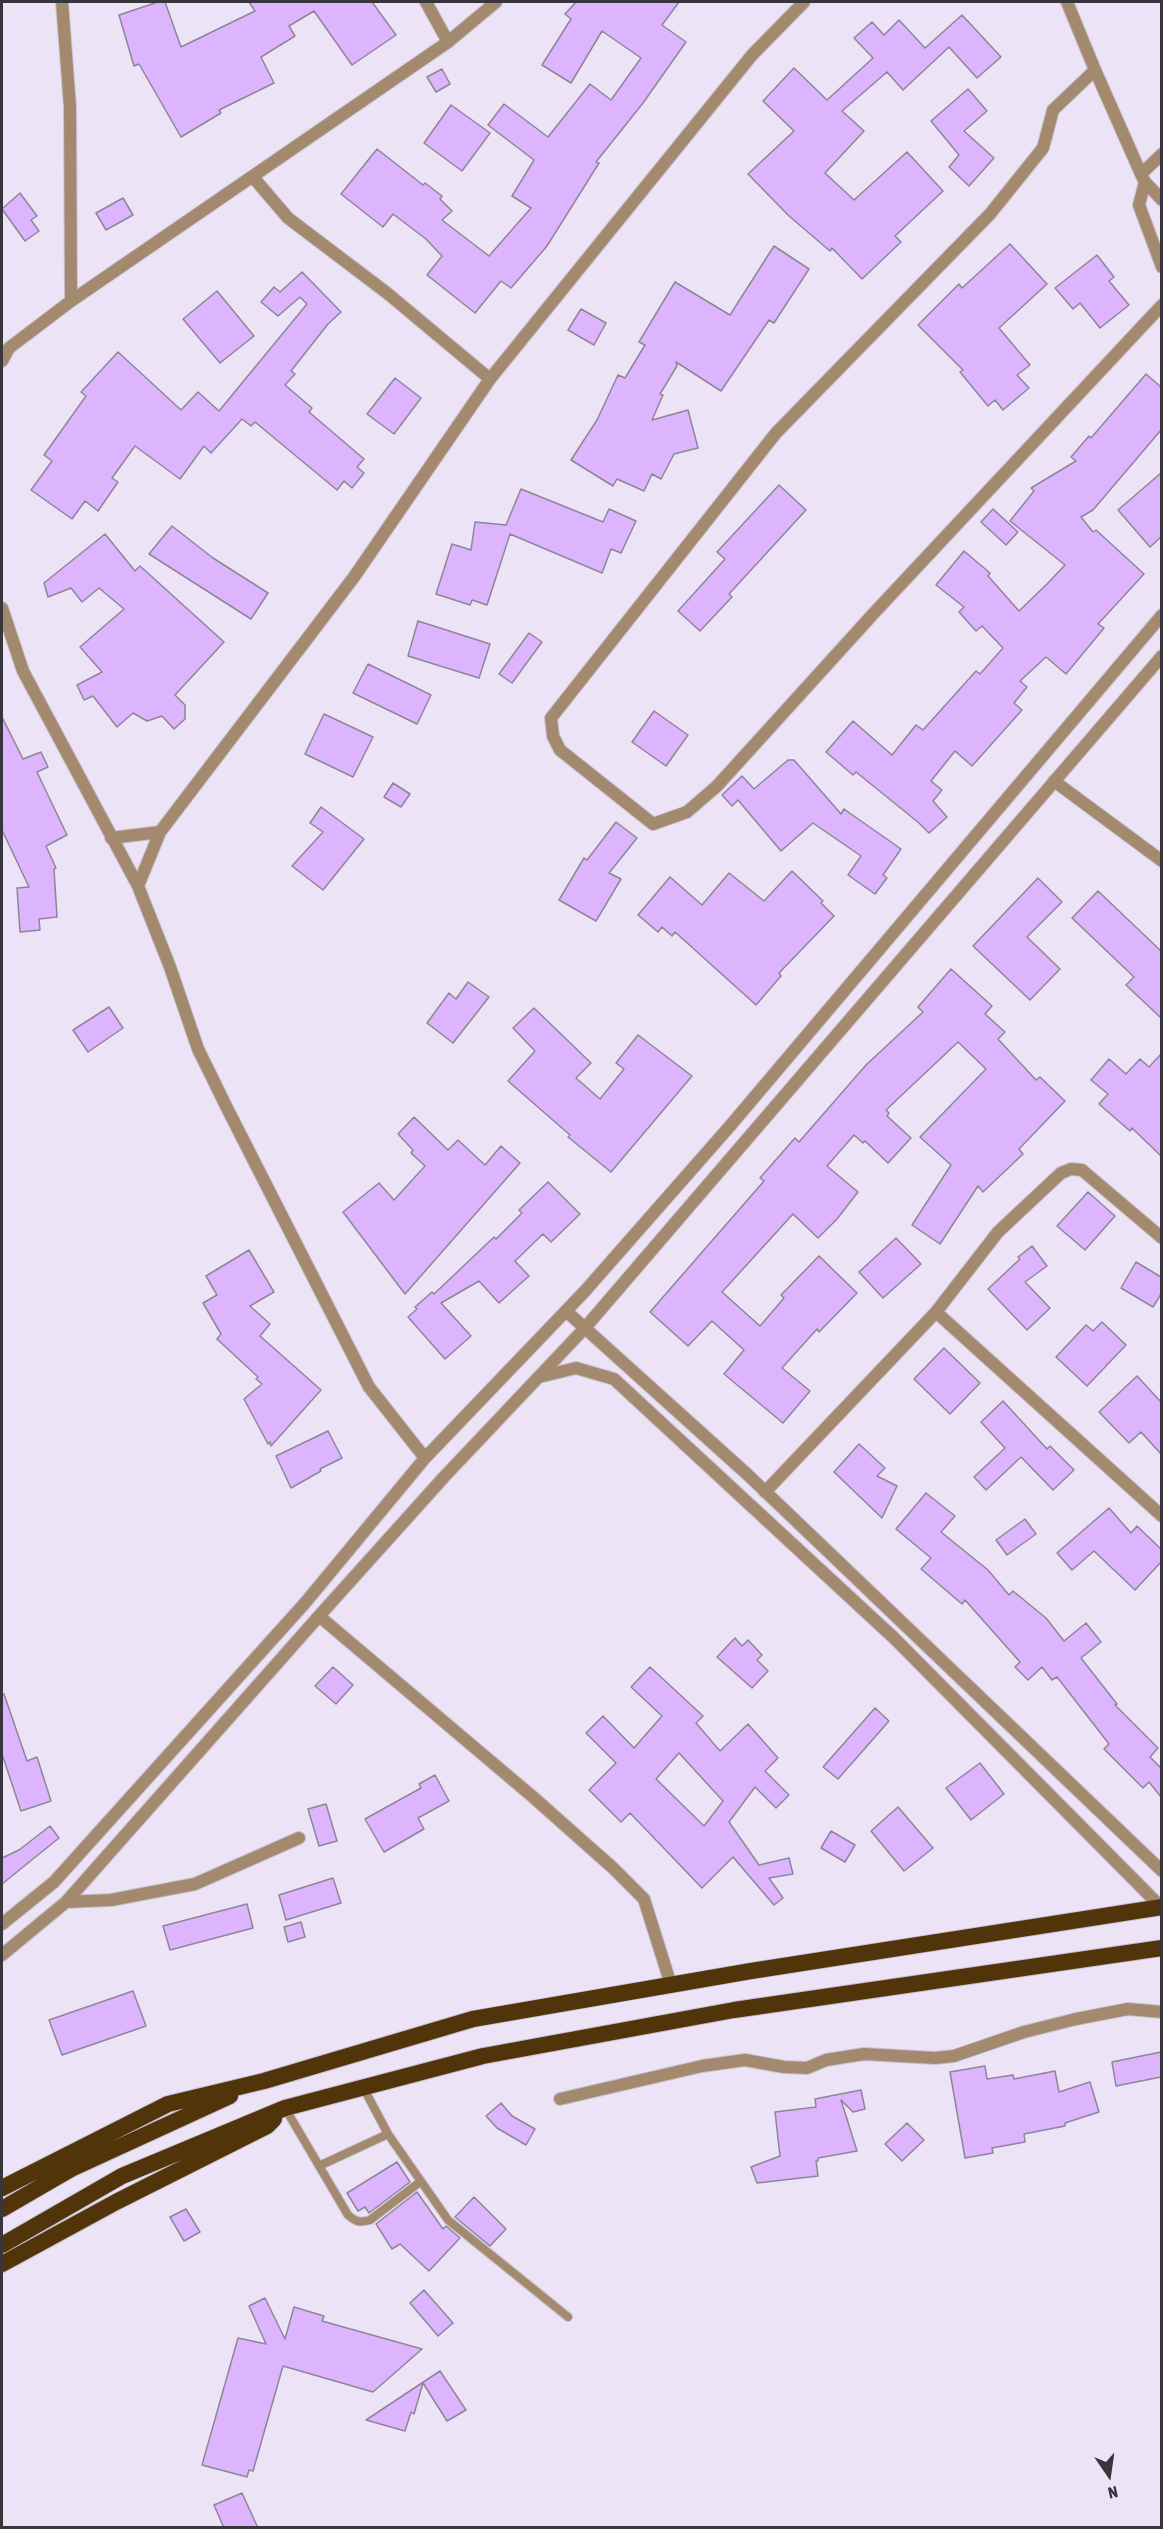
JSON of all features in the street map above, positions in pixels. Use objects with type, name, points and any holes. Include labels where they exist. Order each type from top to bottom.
[{"type":"highway","points":[[2,2188],[168,2104],[264,2081],[473,2019],[1161,1907]]},
{"type":"highway","points":[[2,2245],[122,2176],[285,2108],[483,2056],[734,2010],[1161,1948]]},
{"type":"highway","points":[[2,2209],[70,2169],[264,2081]]},
{"type":"highway","points":[[2,2264],[116,2202],[267,2126],[285,2108]]},
{"type":"street","points":[[62,2],[70,107],[71,300]]},
{"type":"street","points":[[426,2],[448,42]]},
{"type":"street","points":[[2,361],[9,348],[71,300],[448,42],[496,2]]},
{"type":"street","points":[[138,886],[160,832],[354,577],[490,379],[752,55],[804,2]]},
{"type":"street","points":[[1067,2],[1143,178],[1161,200]]},
{"type":"street","points":[[1095,70],[1053,110],[1043,148],[990,214],[776,433],[558,709],[551,718],[553,736],[560,750],[652,824],[687,812],[717,786],[874,613],[1161,305]]},
{"type":"street","points":[[1161,154],[1143,178],[1139,205],[1161,267]]},
{"type":"street","points":[[253,177],[288,218],[387,293],[490,379]]},
{"type":"street","points":[[2,608],[23,671],[138,886],[170,967],[198,1049],[223,1100],[369,1387],[425,1458]]},
{"type":"street","points":[[2,1924],[54,1882],[305,1603],[425,1458],[566,1311],[730,1126],[1161,615]]},
{"type":"street","points":[[2,1955],[66,1902],[444,1477],[584,1329],[1161,656]]},
{"type":"street","points":[[1054,781],[1161,861]]},
{"type":"street","points":[[111,838],[160,832]]},
{"type":"street","points":[[765,1492],[936,1312],[998,1232],[1061,1173],[1071,1169],[1082,1170],[1161,1239]]},
{"type":"street","points":[[566,1311],[765,1492],[1161,1871]]},
{"type":"street","points":[[936,1312],[1161,1516]]},
{"type":"street","points":[[542,1376],[576,1368],[614,1379],[894,1638],[1161,1907]]},
{"type":"street","points":[[319,1616],[533,1797],[613,1868],[644,1899],[671,1985]]},
{"type":"street","points":[[66,1902],[111,1900],[195,1884],[299,1838]]},
{"type":"street","points":[[560,2099],[702,2066],[746,2060],[784,2067],[807,2068],[826,2060],[864,2054],[935,2058],[954,2056],[1024,2032],[1076,2019],[1128,2009],[1161,2012]]},
{"type":"lane","points":[[363,2087],[387,2134],[448,2220],[568,2317]]},
{"type":"lane","points":[[285,2108],[348,2215],[355,2221],[361,2223],[370,2220],[420,2182]]},
{"type":"lane","points":[[319,2166],[387,2134]]},
{"type":"building","points":[[158,2],[165,2],[181,47],[255,11],[249,2],[372,2],[396,35],[352,65],[314,11],[289,26],[295,36],[261,57],[274,83],[219,110],[221,113],[181,137],[139,64],[134,66],[119,15]]},
{"type":"building","points":[[576,2],[679,2],[662,25],[686,42],[643,103],[596,162],[599,163],[547,246],[511,288],[501,281],[475,313],[427,275],[442,256],[426,239],[393,214],[383,227],[341,194],[377,149],[423,185],[425,183],[442,196],[440,199],[452,211],[442,220],[489,256],[531,208],[512,196],[534,160],[488,125],[504,104],[548,137],[590,84],[611,100],[641,58],[602,31],[571,83],[542,65],[571,19],[565,14]]},
{"type":"building","points":[[962,15],[1001,57],[977,78],[949,47],[903,90],[887,72],[842,111],[864,131],[825,173],[854,200],[907,152],[943,191],[895,236],[901,242],[862,279],[832,248],[830,251],[789,216],[748,174],[794,131],[763,101],[794,68],[827,100],[873,58],[854,38],[872,22],[884,35],[899,20],[925,48]]},
{"type":"building","points":[[442,69],[450,84],[436,92],[427,77]]},
{"type":"building","points":[[968,89],[987,111],[964,131],[994,158],[969,186],[949,167],[959,155],[931,121]]},
{"type":"building","points":[[451,105],[490,133],[462,171],[424,143]]},
{"type":"building","points":[[20,193],[37,216],[31,220],[39,231],[25,241],[2,209]]},
{"type":"building","points":[[123,198],[133,215],[106,230],[96,213]]},
{"type":"building","points":[[1010,244],[1047,284],[999,328],[1030,365],[1017,375],[1029,388],[1003,410],[995,400],[988,406],[960,372],[963,370],[918,325],[959,284],[962,288]]},
{"type":"building","points":[[774,246],[809,269],[774,323],[769,320],[721,391],[676,362],[677,366],[660,394],[663,395],[652,420],[688,410],[698,448],[674,454],[661,479],[652,474],[644,491],[617,479],[613,486],[571,460],[597,420],[618,375],[625,378],[645,345],[639,342],[675,282],[730,315]]},
{"type":"building","points":[[1097,255],[1114,277],[1109,281],[1129,305],[1100,328],[1080,303],[1073,309],[1055,288]]},
{"type":"building","points":[[302,272],[341,312],[328,324],[291,371],[295,374],[285,385],[312,408],[309,412],[364,459],[357,467],[364,473],[352,488],[344,481],[337,490],[255,422],[251,426],[242,419],[211,453],[204,446],[180,479],[135,446],[112,478],[118,482],[98,511],[85,501],[72,519],[31,490],[52,461],[44,455],[86,396],[81,392],[118,352],[181,410],[198,392],[219,411],[307,304],[300,297],[278,316],[261,302],[274,287],[280,292]]},
{"type":"building","points":[[217,291],[254,336],[220,363],[183,319]]},
{"type":"building","points":[[581,309],[606,323],[594,345],[568,330]]},
{"type":"building","points":[[1146,374],[1161,387],[1161,430],[1093,510],[1081,517],[1093,532],[1096,530],[1144,574],[1098,624],[1104,628],[1066,674],[1046,657],[1020,681],[1027,687],[1014,703],[1022,710],[972,766],[955,751],[931,781],[942,790],[933,801],[947,817],[929,833],[856,772],[853,775],[826,752],[853,721],[892,755],[916,725],[923,730],[976,671],[980,674],[1003,648],[982,626],[976,631],[959,612],[964,607],[936,585],[964,551],[990,573],[988,576],[1019,611],[1047,584],[1065,565],[1010,521],[1034,491],[1031,488],[1076,461],[1071,457],[1089,436],[1091,438]]},
{"type":"building","points":[[395,378],[421,398],[394,434],[367,414]]},
{"type":"building","points":[[1161,473],[1161,537],[1150,547],[1118,510]]},
{"type":"building","points":[[779,485],[806,510],[729,594],[732,597],[700,631],[678,611],[725,559],[717,552]]},
{"type":"building","points":[[521,489],[603,522],[609,509],[636,521],[621,553],[611,549],[602,573],[510,534],[487,605],[472,600],[470,605],[436,594],[452,544],[471,550],[475,522],[506,525]]},
{"type":"building","points":[[993,509],[1018,532],[1006,545],[981,522]]},
{"type":"building","points":[[172,526],[213,558],[268,593],[251,619],[149,554]]},
{"type":"building","points":[[105,534],[135,571],[140,566],[224,642],[175,695],[185,705],[185,719],[174,729],[162,716],[147,721],[133,713],[117,727],[93,696],[84,700],[77,685],[102,672],[80,647],[124,609],[99,588],[82,602],[71,588],[48,597],[44,583]]},
{"type":"building","points":[[418,621],[490,644],[479,678],[408,656]]},
{"type":"building","points":[[529,633],[542,642],[512,683],[499,674]]},
{"type":"building","points":[[368,664],[431,695],[417,724],[353,693]]},
{"type":"building","points":[[654,711],[688,735],[666,766],[632,742]]},
{"type":"building","points":[[324,714],[373,737],[353,777],[305,754]]},
{"type":"building","points":[[2,717],[23,759],[41,752],[48,767],[37,772],[67,835],[46,846],[56,868],[54,869],[57,917],[39,919],[40,930],[20,932],[17,888],[29,887],[2,830]]},
{"type":"building","points":[[788,760],[794,760],[841,814],[844,809],[901,849],[883,875],[887,878],[875,894],[848,875],[861,856],[813,823],[781,851],[738,800],[732,806],[722,795],[742,776],[754,789]]},
{"type":"building","points":[[393,783],[410,794],[401,807],[384,797]]},
{"type":"building","points":[[321,807],[364,839],[323,890],[292,866],[323,832],[310,823]]},
{"type":"building","points":[[616,822],[637,838],[609,873],[621,879],[596,921],[559,900],[584,858],[587,860]]},
{"type":"building","points":[[792,871],[823,901],[821,903],[834,916],[779,973],[781,976],[756,1005],[675,932],[672,936],[662,927],[658,932],[638,915],[670,877],[702,905],[729,873],[764,901]]},
{"type":"building","points":[[1038,878],[1062,902],[1027,937],[1060,969],[1030,1000],[973,946]]},
{"type":"building","points":[[1098,891],[1161,951],[1161,1018],[1126,985],[1134,977],[1072,918]]},
{"type":"building","points":[[951,969],[992,1006],[985,1014],[1005,1032],[998,1039],[1036,1080],[1040,1077],[1065,1101],[1019,1149],[1023,1154],[983,1192],[978,1186],[940,1244],[912,1225],[951,1165],[920,1137],[986,1069],[958,1042],[886,1110],[889,1113],[887,1116],[911,1138],[888,1163],[865,1141],[863,1143],[854,1135],[827,1166],[858,1192],[837,1219],[818,1238],[793,1214],[722,1292],[760,1326],[784,1298],[781,1295],[819,1256],[857,1293],[819,1332],[817,1329],[782,1368],[810,1391],[783,1423],[724,1374],[744,1350],[712,1321],[688,1346],[650,1312],[764,1181],[760,1178],[795,1138],[799,1142],[866,1065],[923,1012],[918,1007]]},
{"type":"building","points":[[468,982],[489,997],[453,1043],[427,1023],[449,993],[456,999]]},
{"type":"building","points":[[109,1007],[123,1028],[88,1052],[73,1030]]},
{"type":"building","points":[[534,1008],[591,1063],[576,1078],[600,1099],[624,1069],[616,1063],[638,1035],[692,1076],[611,1172],[568,1137],[570,1135],[508,1081],[535,1051],[513,1028]]},
{"type":"building","points":[[1161,1054],[1161,1156],[1132,1128],[1130,1131],[1099,1104],[1108,1094],[1091,1080],[1109,1059],[1126,1074],[1140,1059],[1149,1067]]},
{"type":"building","points":[[414,1117],[448,1150],[458,1140],[485,1165],[501,1146],[520,1163],[405,1294],[343,1212],[379,1183],[394,1200],[425,1166],[411,1153],[413,1150],[398,1134]]},
{"type":"building","points":[[548,1182],[580,1214],[551,1242],[543,1234],[515,1261],[529,1276],[499,1303],[479,1281],[441,1303],[471,1336],[445,1359],[408,1317],[417,1309],[415,1307],[432,1292],[434,1294],[494,1237],[496,1239],[522,1213],[519,1210]]},
{"type":"building","points":[[1088,1192],[1115,1216],[1085,1250],[1057,1226]]},
{"type":"building","points":[[896,1238],[921,1264],[883,1298],[859,1272]]},
{"type":"building","points":[[1032,1246],[1047,1266],[1025,1282],[1050,1308],[1027,1330],[988,1289],[1020,1259],[1018,1257]]},
{"type":"building","points":[[249,1250],[274,1292],[250,1306],[270,1324],[260,1336],[321,1390],[271,1446],[244,1399],[262,1384],[256,1379],[258,1377],[217,1339],[221,1334],[203,1303],[217,1295],[206,1276]]},
{"type":"building","points":[[1136,1262],[1161,1277],[1161,1294],[1153,1307],[1121,1288]]},
{"type":"building","points":[[1102,1322],[1126,1345],[1087,1386],[1056,1357],[1086,1325],[1093,1331]]},
{"type":"building","points":[[944,1348],[980,1383],[950,1414],[914,1379]]},
{"type":"building","points":[[1137,1376],[1161,1402],[1161,1454],[1141,1432],[1129,1443],[1099,1412]]},
{"type":"building","points":[[1003,1401],[1047,1449],[1050,1446],[1074,1470],[1053,1490],[1021,1457],[986,1490],[974,1477],[1005,1448],[981,1422]]},
{"type":"building","points":[[328,1431],[342,1458],[291,1488],[276,1456]]},
{"type":"building","points":[[859,1444],[885,1468],[877,1476],[897,1486],[882,1518],[834,1472]]},
{"type":"building","points":[[926,1493],[955,1516],[941,1532],[988,1570],[1009,1595],[1013,1591],[1046,1618],[1064,1641],[1086,1623],[1101,1642],[1081,1658],[1117,1704],[1115,1705],[1158,1748],[1150,1757],[1161,1768],[1161,1797],[1149,1782],[1143,1788],[1104,1749],[1109,1744],[1057,1677],[1052,1680],[1042,1667],[1028,1680],[1015,1667],[1020,1662],[965,1600],[962,1604],[921,1569],[931,1558],[896,1529]]},
{"type":"building","points":[[1109,1508],[1131,1533],[1137,1526],[1161,1549],[1161,1562],[1135,1590],[1094,1551],[1072,1570],[1057,1553]]},
{"type":"building","points":[[1025,1519],[1036,1534],[1007,1555],[996,1540]]},
{"type":"building","points":[[735,1638],[742,1646],[748,1640],[762,1655],[757,1660],[768,1671],[752,1688],[717,1657]]},
{"type":"building","points":[[333,1667],[353,1685],[336,1704],[315,1686]]},
{"type":"building","points":[[650,1667],[703,1716],[696,1723],[720,1751],[748,1724],[778,1758],[765,1771],[789,1795],[776,1808],[755,1787],[729,1822],[759,1865],[789,1858],[793,1874],[769,1878],[783,1898],[774,1905],[733,1857],[702,1888],[630,1813],[621,1822],[589,1790],[616,1763],[586,1733],[603,1716],[634,1748],[662,1716],[631,1687]],"holes":[[[679,1753],[723,1801],[704,1826],[656,1779]]]},
{"type":"building","points":[[2,1694],[4,1694],[27,1761],[37,1757],[51,1801],[21,1811],[2,1754]]},
{"type":"building","points":[[875,1708],[889,1721],[838,1779],[823,1767]]},
{"type":"building","points":[[980,1763],[1004,1794],[971,1820],[946,1788]]},
{"type":"building","points":[[435,1775],[449,1801],[418,1818],[424,1829],[384,1852],[365,1819],[421,1788],[419,1784]]},
{"type":"building","points":[[326,1804],[337,1841],[319,1846],[308,1809]]},
{"type":"building","points":[[898,1807],[933,1848],[904,1871],[871,1831]]},
{"type":"building","points":[[50,1826],[59,1838],[2,1884],[2,1858],[19,1850]]},
{"type":"building","points":[[831,1831],[855,1845],[845,1862],[821,1848]]},
{"type":"building","points":[[333,1878],[341,1903],[286,1920],[279,1895]]},
{"type":"building","points":[[247,1904],[253,1928],[170,1950],[163,1926]]},
{"type":"building","points":[[301,1922],[305,1937],[288,1942],[284,1927]]},
{"type":"building","points":[[133,1991],[146,2026],[62,2055],[49,2020]]},
{"type":"building","points":[[1161,2052],[1161,2077],[1116,2086],[1112,2062]]},
{"type":"building","points":[[985,2066],[987,2079],[1013,2075],[1014,2079],[1055,2071],[1059,2092],[1090,2082],[1099,2112],[1065,2123],[1065,2126],[1024,2134],[1025,2142],[992,2148],[993,2153],[965,2158],[950,2072]]},
{"type":"building","points":[[861,2090],[865,2109],[853,2112],[841,2100],[857,2151],[818,2158],[816,2161],[818,2176],[757,2183],[751,2167],[780,2156],[775,2112],[816,2107],[815,2099]]},
{"type":"building","points":[[501,2103],[512,2116],[535,2129],[526,2145],[497,2128],[486,2116]]},
{"type":"building","points":[[907,2123],[924,2140],[902,2161],[885,2144]]},
{"type":"building","points":[[397,2162],[410,2182],[369,2213],[365,2207],[358,2211],[347,2193]]},
{"type":"building","points":[[417,2192],[443,2229],[446,2226],[460,2238],[429,2271],[400,2244],[392,2249],[376,2224]]},
{"type":"building","points":[[474,2197],[506,2229],[490,2246],[455,2217]]},
{"type":"building","points":[[186,2209],[200,2232],[184,2241],[170,2217]]},
{"type":"building","points":[[424,2290],[453,2323],[438,2336],[410,2303]]},
{"type":"building","points":[[265,2298],[285,2339],[294,2307],[324,2316],[322,2321],[422,2349],[373,2392],[283,2366],[253,2471],[249,2470],[247,2477],[202,2465],[238,2338],[266,2344],[249,2306]]},
{"type":"building","points":[[440,2371],[466,2410],[447,2421],[423,2383],[414,2414],[411,2412],[405,2431],[366,2420]]},
{"type":"building","points":[[242,2493],[258,2528],[224,2528],[214,2505]]}]
